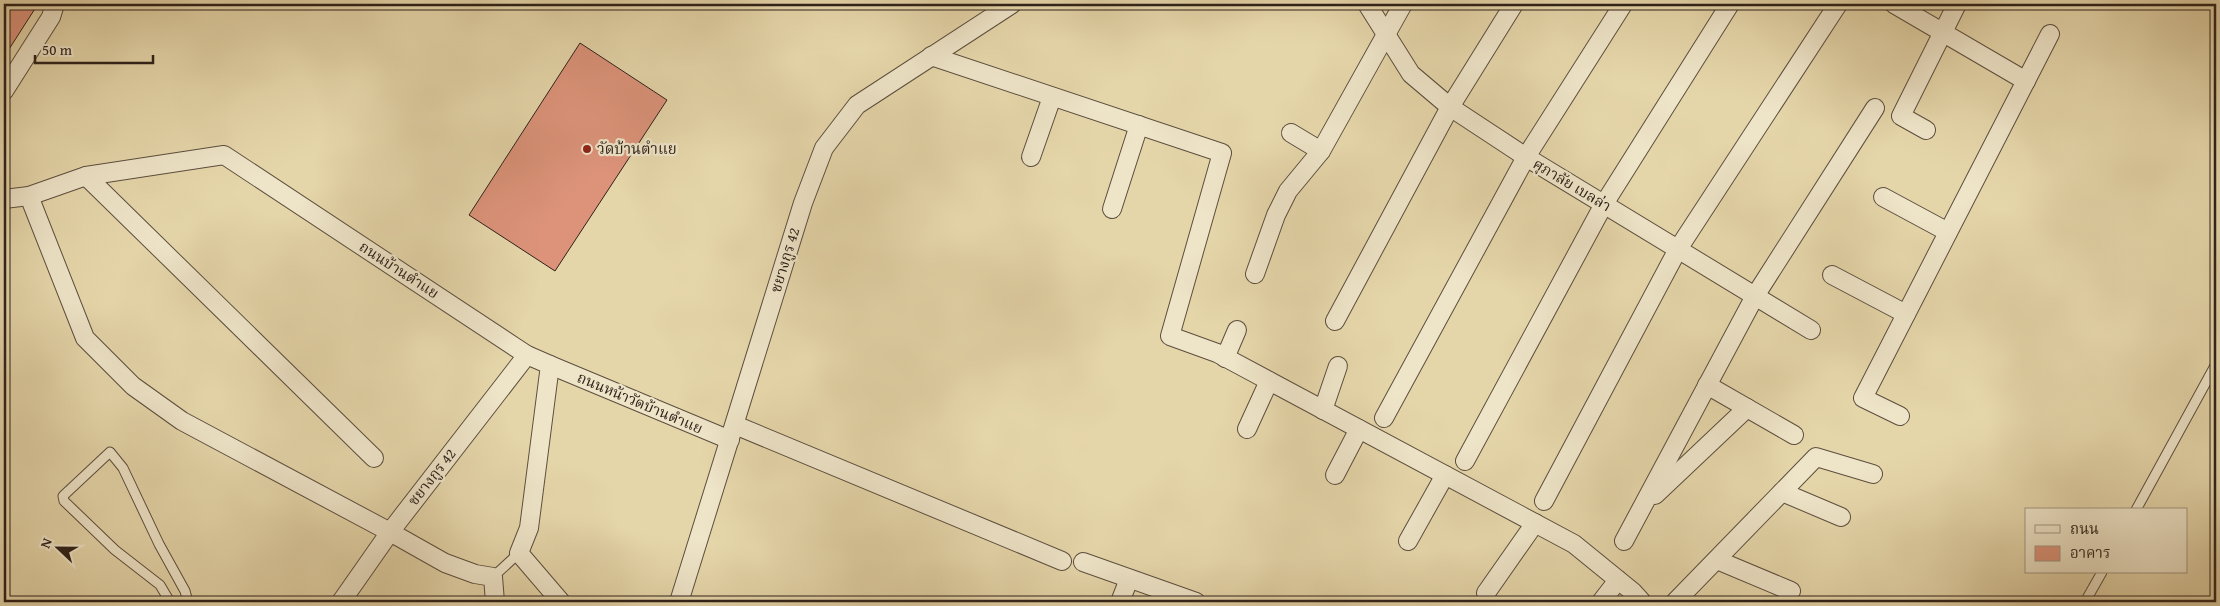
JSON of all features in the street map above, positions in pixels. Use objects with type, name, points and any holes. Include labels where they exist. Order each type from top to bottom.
[{"type":"street","points":[[4,91],[50,16],[55,4]]},
{"type":"street","name":"ชยางกูร 42","points":[[679,602],[802,203],[824,148],[857,104],[1012,4]]},
{"type":"street","name":"ศุภาลัย เบลล่า","points":[[1367,4],[1411,74],[1450,107],[1526,157],[1811,330]]},
{"type":"street","points":[[1255,274],[1276,215],[1288,191],[1321,151],[1403,4]]},
{"type":"street","points":[[1335,321],[1450,107],[1514,4]]},
{"type":"street","points":[[1464,461],[1604,204],[1730,4]]},
{"type":"street","points":[[1544,501],[1678,249],[1838,4]]},
{"type":"street","points":[[1894,4],[2026,81]]},
{"type":"street","points":[[1926,130],[1901,116],[1958,4]]},
{"type":"street","points":[[1384,418],[1526,157],[1622,6]]},
{"type":"street","points":[[1900,416],[1863,398],[2050,34]]},
{"type":"street","points":[[931,56],[1222,153],[1170,336],[1225,358],[1574,544],[1642,602]]},
{"type":"street","points":[[1031,156],[1052,97]]},
{"type":"street","points":[[1624,541],[1755,296],[1875,108]]},
{"type":"street","points":[[1112,209],[1139,125]]},
{"type":"street","points":[[1291,132],[1321,151]]},
{"type":"street","name":"ถนนบ้านตำแย","points":[[4,199],[29,196],[86,176],[224,155],[527,355],[550,366]]},
{"type":"street","points":[[86,176],[374,458]]},
{"type":"street","points":[[29,196],[85,338],[133,386],[182,421],[390,532],[444,563],[476,574],[493,577],[494,602]]},
{"type":"street","points":[[1883,197],[1948,232]]},
{"type":"street","points":[[1832,275],[1906,314]]},
{"type":"street","points":[[1225,358],[1237,330]]},
{"type":"street","name":"ชยางกูร 42","points":[[341,602],[390,532],[527,355]]},
{"type":"street","points":[[550,366],[529,528],[519,553],[561,602]]},
{"type":"street","name":"ถนนหน้าวัดบ้านตำแย","points":[[550,366],[732,433],[1062,561]]},
{"type":"street","points":[[1323,410],[1338,366]]},
{"type":"street","points":[[1247,429],[1269,381]]},
{"type":"street","points":[[1708,385],[1794,435]]},
{"type":"street","points":[[1644,504],[1747,408]]},
{"type":"street","points":[[1335,475],[1359,429]]},
{"type":"street","points":[[1676,602],[1816,457],[1872,474]]},
{"type":"street","points":[[1408,541],[1445,475]]},
{"type":"street","points":[[1782,492],[1841,517]]},
{"type":"street","points":[[1486,593],[1535,523]]},
{"type":"street","points":[[1717,560],[1791,591]]},
{"type":"street","points":[[1083,562],[1196,602]]},
{"type":"street","points":[[1120,602],[1129,579]]},
{"type":"street","points":[[1601,602],[1618,580]]},
{"type":"lane","points":[[2137,508],[2216,364]]},
{"type":"lane","points":[[170,602],[160,585],[115,550],[64,501],[63,496],[110,452],[123,468],[158,544],[185,592],[188,602]]},
{"type":"lane","points":[[493,577],[519,553]]},
{"type":"lane","points":[[2085,602],[2101,574]]},
{"type":"building","points":[[4,4],[38,4],[4,57]]},
{"type":"building","points":[[580,43],[667,100],[555,271],[469,215]]},
{"type":"place","name":"วัดบ้านตำแย","points":[[587,149]]}]
